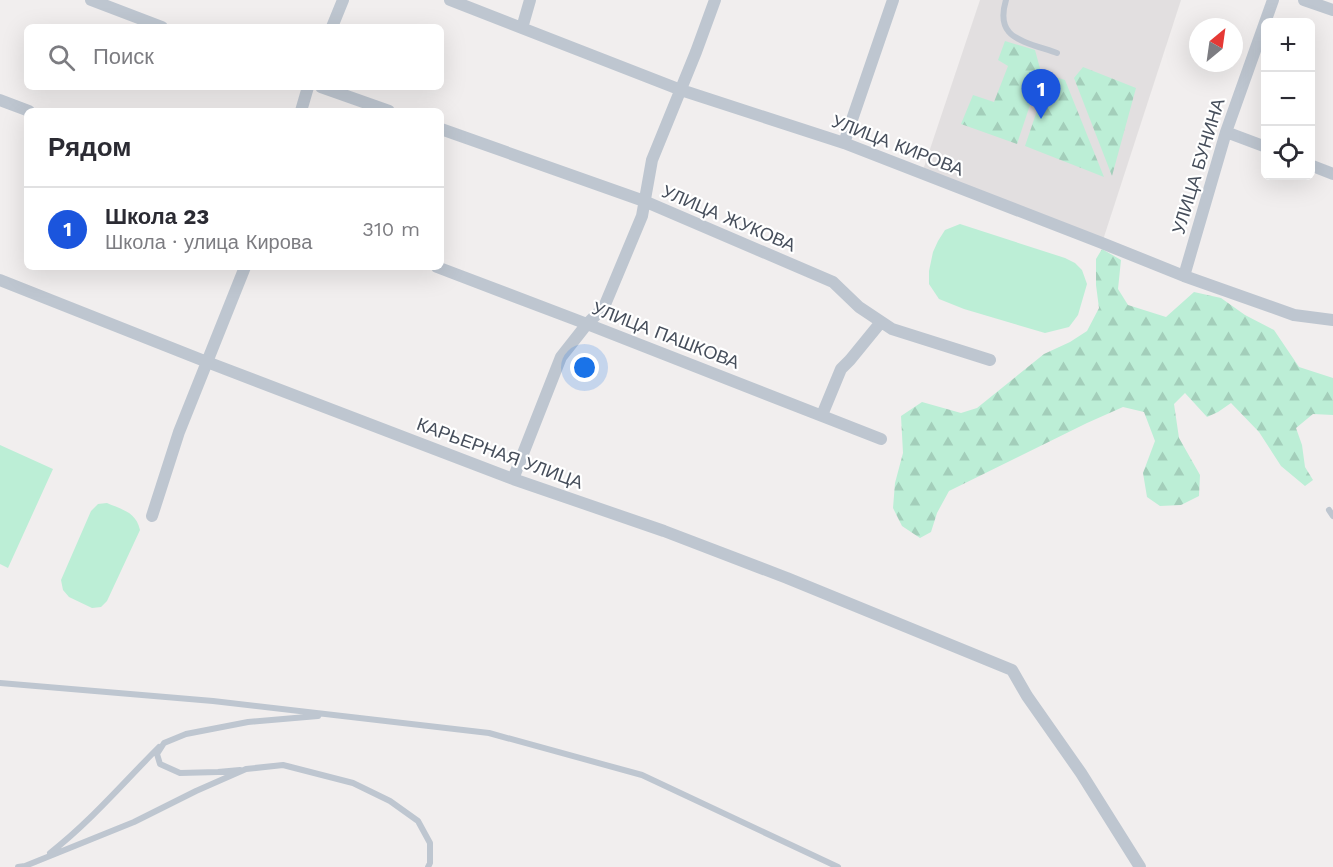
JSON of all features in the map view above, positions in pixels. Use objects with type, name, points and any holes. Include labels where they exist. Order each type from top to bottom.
[{"type":"street","points":[[91,0],[154,24]]},
{"type":"street","points":[[333,24],[343,0]]},
{"type":"street","name":"УЛИЦА КИРОВА","points":[[450,0],[681,90],[844,143],[1184,276],[1294,315],[1333,320]]},
{"type":"street","points":[[522,28],[530,0]]},
{"type":"street","points":[[513,479],[561,357],[587,324],[604,307],[642,216],[652,160],[715,0]]},
{"type":"street","points":[[844,143],[893,0]]},
{"type":"street","name":"УЛИЦА БУНИНА","points":[[1184,276],[1226,132],[1273,0]]},
{"type":"street","points":[[1304,0],[1333,10]]},
{"type":"street","points":[[302,108],[307,90]]},
{"type":"street","points":[[330,90],[380,108]]},
{"type":"street","points":[[0,100],[24,109]]},
{"type":"street","name":"УЛИЦА ЖУКОВА","points":[[444,130],[644,201],[833,282],[859,307],[891,329],[990,360]]},
{"type":"street","points":[[1226,132],[1261,145]]},
{"type":"street","points":[[1315,167],[1333,174]]},
{"type":"street","points":[[152,516],[179,432],[244,270]]},
{"type":"street","name":"УЛИЦА ПАШКОВА","points":[[444,270],[881,439]]},
{"type":"street","name":"КАРЬЕРНАЯ УЛИЦА","points":[[0,280],[513,479],[664,531],[776,574],[1012,670],[1140,867]]},
{"type":"street","points":[[822,415],[841,369],[881,322]]},
{"type":"lane","points":[[1006,0],[1003,20],[1008,32],[1019,39],[1057,53]]},
{"type":"lane","points":[[0,683],[213,701],[489,733],[642,775],[838,867]]},
{"type":"lane","points":[[42,858],[66,841],[91,818],[164,743],[186,734],[239,723],[333,715]]},
{"type":"lane","points":[[164,743],[157,754],[160,764],[180,773],[218,772],[283,765],[352,783],[390,801],[418,821],[430,843],[428,867]]},
{"type":"lane","points":[[18,867],[134,822],[246,769]]},
{"type":"shaded area","points":[[980,0],[1181,0],[1102,243],[922,173]]},
{"type":"green space","points":[[1005,41],[1035,50],[1041,72],[1017,144],[961,124],[973,95],[994,102],[1008,66],[998,60]]},
{"type":"green space","points":[[1083,67],[1136,88],[1112,176],[1074,78]]},
{"type":"green space","points":[[1049,75],[1065,80],[1104,177],[1025,146]]},
{"type":"green space","points":[[960,224],[1075,263],[1082,270],[1087,284],[1078,315],[1069,327],[1045,333],[964,309],[939,299],[929,284],[933,252],[945,230]]},
{"type":"green space","points":[[1102,249],[1121,260],[1118,289],[1128,305],[1166,317],[1194,292],[1221,298],[1245,315],[1274,330],[1299,367],[1333,378],[1333,415],[1313,414],[1296,428],[1302,445],[1305,467],[1313,480],[1305,486],[1281,466],[1259,432],[1231,403],[1207,417],[1185,393],[1174,404],[1179,438],[1200,475],[1199,496],[1181,505],[1160,506],[1147,497],[1143,473],[1155,441],[1144,412],[1123,407],[949,491],[937,513],[931,532],[920,538],[902,526],[893,508],[895,483],[903,453],[901,416],[922,402],[961,413],[977,408],[1044,354],[1087,331],[1099,308],[1096,259]]},
{"type":"green space","points":[[0,445],[53,469],[8,568],[0,564]]},
{"type":"green space","points":[[107,503],[132,515],[140,530],[107,601],[101,607],[92,608],[69,597],[63,590],[61,580],[91,511],[98,504]]},
{"type":"place","name":"Школа 23","points":[[1041,119]]}]
